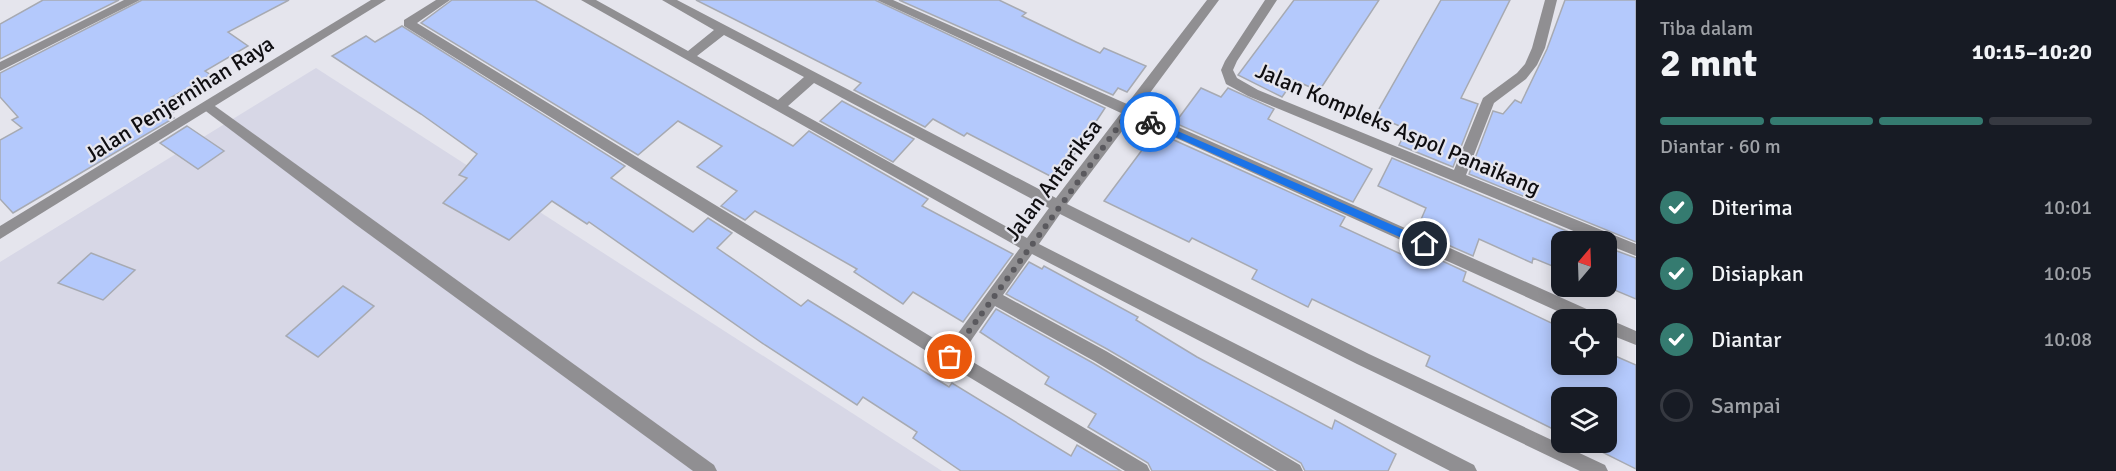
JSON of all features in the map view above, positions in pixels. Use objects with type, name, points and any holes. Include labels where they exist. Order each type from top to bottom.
[{"type":"street","points":[[0,67],[134,0]]},
{"type":"street","name":"Jalan Penjernihan Raya","points":[[0,233],[380,0]]},
{"type":"street","points":[[444,0],[408,23],[950,357],[1142,471]]},
{"type":"street","points":[[587,0],[1029,246],[1468,471]]},
{"type":"street","points":[[668,0],[1058,206],[1363,358],[1599,471]]},
{"type":"street","points":[[883,0],[1569,309]]},
{"type":"street","name":"Jalan Antariksa","points":[[950,357],[1058,206],[1213,0]]},
{"type":"street","name":"Jalan Kompleks Aspol Panaikang","points":[[1271,0],[1231,61],[1227,70],[1231,81],[1253,93],[1356,133],[1458,178],[1636,250]]},
{"type":"street","points":[[1458,178],[1488,101],[1497,91],[1518,79],[1533,62],[1551,0]]},
{"type":"street","points":[[689,56],[723,29]]},
{"type":"street","points":[[780,106],[814,76]]},
{"type":"street","points":[[208,106],[360,220],[708,471]]},
{"type":"street","points":[[993,297],[1100,356],[1294,471]]},
{"type":"street","points":[[1617,330],[1636,338]]},
{"type":"shaded area","points":[[316,68],[942,471],[0,471],[0,262]]},
{"type":"building","points":[[43,0],[119,0],[0,59],[0,24]]},
{"type":"building","points":[[142,0],[289,0],[228,32],[248,46],[205,71],[211,75],[170,98],[183,106],[169,115],[174,118],[13,213],[0,199],[0,140],[22,128],[12,120],[18,117],[0,97],[0,73]]},
{"type":"building","points":[[452,0],[535,0],[793,146],[809,131],[928,199],[922,206],[1013,254],[963,322],[913,292],[903,304],[854,272],[857,269],[755,211],[745,220],[721,206],[737,191],[697,167],[722,146],[678,121],[638,155],[421,23]]},
{"type":"building","points":[[696,0],[875,0],[1105,108],[1074,155],[1054,178],[967,133],[964,136],[933,119],[925,127],[854,90],[861,83]]},
{"type":"building","points":[[899,0],[999,0],[1026,13],[1022,16],[1100,53],[1104,48],[1146,66],[1127,92],[1118,88],[1113,95]]},
{"type":"building","points":[[1294,0],[1379,0],[1319,91],[1294,80],[1282,97],[1238,75]]},
{"type":"building","points":[[1441,0],[1510,0],[1461,98],[1478,104],[1453,167],[1399,145],[1407,129],[1375,116]]},
{"type":"building","points":[[1565,0],[1636,0],[1636,242],[1617,234],[1617,231],[1609,231],[1469,174],[1493,111],[1503,114],[1515,100],[1521,103],[1547,49]]},
{"type":"building","points":[[402,26],[625,166],[611,178],[693,232],[708,218],[732,233],[717,248],[801,306],[808,300],[949,387],[952,383],[1071,456],[1077,445],[1121,471],[961,471],[913,438],[917,432],[863,397],[857,405],[765,345],[589,222],[587,224],[552,201],[509,240],[443,203],[467,178],[459,175],[477,154],[332,56],[366,36],[375,42]]},
{"type":"building","points":[[1201,88],[1221,97],[1228,88],[1274,109],[1268,119],[1372,169],[1353,202],[1175,123]]},
{"type":"building","points":[[842,101],[914,139],[893,162],[820,121]]},
{"type":"building","points":[[187,126],[224,151],[198,169],[160,143]]},
{"type":"building","points":[[1154,134],[1163,138],[1165,136],[1345,217],[1340,226],[1405,256],[1410,246],[1466,272],[1463,281],[1551,323],[1551,375],[1617,375],[1617,357],[1636,365],[1636,469],[1604,453],[1617,453],[1617,387],[1551,387],[1551,428],[1426,366],[1430,356],[1312,299],[1308,307],[1252,279],[1257,270],[1192,238],[1189,242],[1104,201]]},
{"type":"building","points":[[1392,158],[1567,231],[1551,231],[1551,265],[1533,258],[1532,263],[1479,239],[1473,256],[1416,231],[1426,208],[1378,186]]},
{"type":"building","points":[[1617,251],[1636,258],[1636,299],[1617,291]]},
{"type":"building","points":[[91,253],[135,270],[103,300],[58,283]]},
{"type":"building","points":[[1029,262],[1042,269],[1044,266],[1138,317],[1136,320],[1197,357],[1332,429],[1335,420],[1396,454],[1388,471],[1305,471],[1301,463],[1107,349],[1006,294]]},
{"type":"building","points":[[343,286],[374,306],[318,357],[286,336]]},
{"type":"building","points":[[996,309],[1093,363],[1273,471],[1152,471],[1148,463],[1088,427],[1096,414],[1045,384],[1049,377],[980,332]]},
{"type":"way so far","points":[[950,357],[1129,112],[1150,122]]},
{"type":"route","points":[[1150,122],[1425,244]]}]
